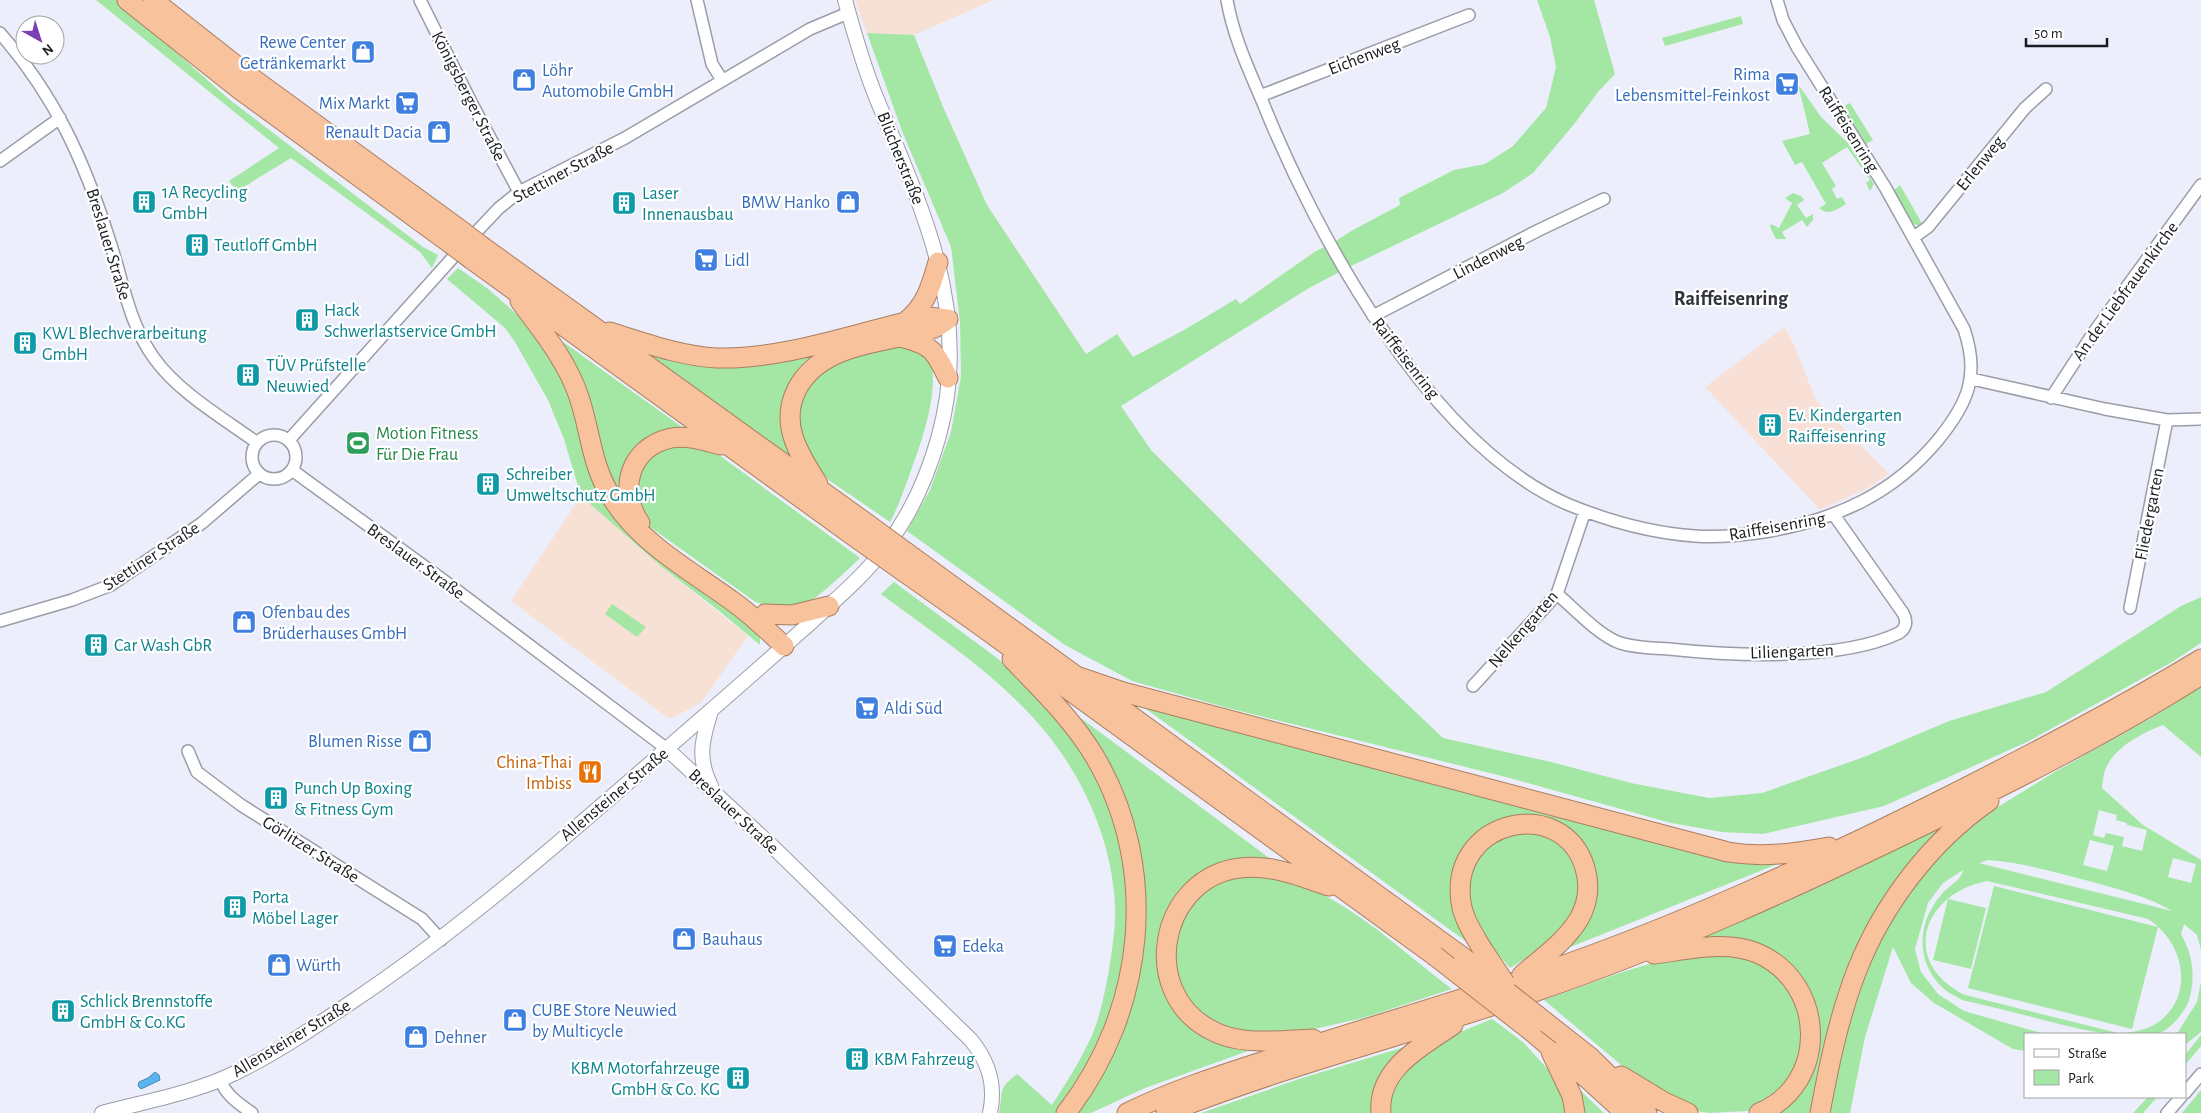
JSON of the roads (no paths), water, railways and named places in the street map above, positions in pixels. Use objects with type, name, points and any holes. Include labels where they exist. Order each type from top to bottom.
[{"type":"highway","points":[[127,0],[239,89],[477,253],[592,326],[822,491],[857,528]]},
{"type":"highway","points":[[153,0],[456,238]]},
{"type":"highway","points":[[477,253],[508,286],[551,342],[568,371],[579,398],[598,472],[613,500],[624,515],[646,537],[737,605],[784,646]]},
{"type":"highway","points":[[822,491],[800,455],[792,435],[789,416],[794,394],[807,374],[825,359],[903,329],[925,302],[938,262]]},
{"type":"highway","points":[[508,286],[732,448],[857,528],[909,565],[1079,677],[1464,958],[1513,988]]},
{"type":"highway","points":[[592,326],[662,349],[718,358],[741,357],[789,350],[903,329],[930,331],[948,319]]},
{"type":"highway","points":[[903,329],[929,347],[937,356],[948,378]]},
{"type":"highway","points":[[732,448],[696,438],[683,437],[660,442],[640,457],[628,481],[628,493],[637,518],[654,537],[765,614],[781,630],[784,646]]},
{"type":"highway","points":[[909,565],[978,624],[1436,956],[1532,1031],[1555,1039],[1590,1057],[1664,1102],[1688,1113]]},
{"type":"highway","points":[[765,614],[778,616],[798,614],[829,606]]},
{"type":"highway","points":[[978,624],[1051,699],[1083,739],[1113,792],[1124,823],[1131,852],[1136,895],[1136,931],[1128,984],[1108,1044],[1090,1078],[1066,1113]]},
{"type":"highway","points":[[1166,1113],[1271,1074],[1471,1013],[1628,957],[1779,894],[1853,860],[2096,737],[2189,677],[2201,659]]},
{"type":"highway","points":[[1079,677],[1123,692],[1728,852],[1751,855],[1789,854],[1857,842]]},
{"type":"highway","points":[[1127,1113],[1222,1075],[1452,1003],[1513,988],[1656,930],[1857,842],[2076,731],[2189,677]]},
{"type":"highway","points":[[1820,1113],[1832,1054],[1848,995],[1858,968],[1882,919],[1915,872],[1949,834],[1986,803],[2038,768]]},
{"type":"highway","points":[[1513,988],[1563,939],[1580,918],[1588,890],[1583,863],[1567,841],[1556,832],[1530,824],[1516,824],[1503,827],[1490,833],[1478,843],[1469,854],[1463,866],[1460,879],[1461,902],[1468,922],[1481,947],[1513,988],[1555,1039],[1624,1113]]},
{"type":"highway","points":[[1337,1038],[1251,1040],[1237,1039],[1209,1029],[1186,1010],[1173,988],[1166,963],[1166,949],[1170,926],[1181,904],[1196,888],[1220,873],[1247,867],[1275,869],[1346,891]]},
{"type":"highway","points":[[1628,957],[1704,947],[1736,948],[1757,953],[1768,959],[1793,982],[1806,1004],[1809,1017],[1811,1029],[1809,1054],[1792,1088],[1774,1104],[1759,1113]]},
{"type":"highway","points":[[1381,1113],[1384,1086],[1395,1069],[1413,1052],[1471,1013]]},
{"type":"highway","points":[[1555,1039],[1575,1113]]},
{"type":"highway","points":[[1590,1057],[1647,1113]]},
{"type":"street","name":"Königsberger Straße","points":[[420,0],[470,102],[519,192]]},
{"type":"street","points":[[697,0],[712,64],[722,80]]},
{"type":"street","name":"Raiffeisenring","points":[[1227,0],[1237,37],[1260,96],[1302,190],[1373,316],[1415,374],[1482,446],[1502,463],[1552,496],[1618,523],[1696,536],[1752,534],[1796,526],[1834,515],[1876,494],[1907,472],[1923,457],[1954,418],[1972,379],[1970,345],[1964,329],[1914,237],[1863,150],[1797,47],[1783,20],[1778,0]]},
{"type":"street","name":"Stettiner Straße","points":[[289,440],[465,244],[499,208],[519,192],[625,138],[846,6]]},
{"type":"street","name":"Blücherstraße","points":[[846,6],[871,84],[921,204],[938,262],[948,319]]},
{"type":"street","name":"Eichenweg","points":[[1260,96],[1469,15]]},
{"type":"street","name":"Breslauer Straße","points":[[0,34],[26,64],[60,118],[94,191],[114,253],[130,314],[143,341],[155,360],[186,391],[256,442]]},
{"type":"street","name":"Erlenweg","points":[[1914,237],[1928,227],[2025,108],[2046,89]]},
{"type":"street","points":[[0,162],[60,118]]},
{"type":"street","name":"An der Liebfrauenkirche","points":[[2051,398],[2094,332],[2201,185]]},
{"type":"street","name":"Lindenweg","points":[[1373,316],[1604,199]]},
{"type":"street","name":"Allensteiner Straße","points":[[102,1113],[163,1098],[220,1080],[297,1038],[395,973],[441,940],[498,894],[712,710],[829,606],[872,564],[893,537],[924,480],[943,418],[948,378],[948,319]]},
{"type":"street","points":[[1972,379],[2051,398],[2167,420],[2201,420]]},
{"type":"street","name":"Fliedergarten","points":[[2130,608],[2167,420]]},
{"type":"street","points":[[269,434],[283,436],[289,440],[296,451],[292,470],[280,478],[265,478],[259,474],[252,462],[253,448],[256,442],[269,434]]},
{"type":"street","name":"Breslauer Straße","points":[[292,470],[466,597],[667,749],[714,792],[971,1040],[983,1055],[990,1071],[993,1093],[990,1113]]},
{"type":"street","name":"Stettiner Straße","points":[[0,621],[72,600],[111,585],[202,523],[259,474]]},
{"type":"street","name":"Nelkengarten","points":[[1473,686],[1557,594],[1585,511]]},
{"type":"street","name":"Liliengarten","points":[[1557,594],[1606,635],[1619,642],[1632,645],[1703,652],[1803,652],[1859,647],[1899,633],[1904,630],[1906,624],[1903,613],[1834,515]]},
{"type":"street","points":[[712,710],[703,739],[702,757],[704,772],[714,792]]},
{"type":"street","name":"Görlitzer Straße","points":[[188,752],[197,772],[240,806],[414,914],[429,925],[441,940]]},
{"type":"street","points":[[2186,1092],[2201,1074]]},
{"type":"street","points":[[220,1080],[233,1099],[252,1113]]},
{"type":"street","points":[[2167,1113],[2181,1098]]},
{"type":"water","points":[[155,1072],[159,1075],[160,1080],[141,1089],[138,1086],[139,1082]]},
{"type":"place","name":"Rewe Center Getränkemarkt","points":[[363,52]]},
{"type":"place","name":"Löhr Automobile GmbH","points":[[524,80]]},
{"type":"place","name":"Rima Lebensmittel-Feinkost","points":[[1787,84]]},
{"type":"place","name":"Mix Markt","points":[[407,103]]},
{"type":"place","name":"Renault Dacia","points":[[439,132]]},
{"type":"place","name":"1A Recycling GmbH","points":[[144,202]]},
{"type":"place","name":"BMW Hanko","points":[[848,202]]},
{"type":"place","name":"Laser Innenausbau","points":[[624,203]]},
{"type":"place","name":"Teutloff GmbH","points":[[197,245]]},
{"type":"place","name":"Lidl","points":[[706,260]]},
{"type":"place","name":"Hack Schwerlastservice GmbH","points":[[307,320]]},
{"type":"place","name":"KWL Blechverarbeitung GmbH","points":[[25,343]]},
{"type":"place","name":"TÜV Prüfstelle Neuwied","points":[[248,375]]},
{"type":"place","name":"Ev. Kindergarten Raiffeisenring","points":[[1770,425]]},
{"type":"place","name":"Motion Fitness Für Die Frau","points":[[358,443]]},
{"type":"place","name":"Schreiber Umweltschutz GmbH","points":[[488,484]]},
{"type":"place","name":"Ofenbau des Brüderhauses GmbH","points":[[244,622]]},
{"type":"place","name":"Car Wash GbR","points":[[96,645]]},
{"type":"place","name":"Aldi Süd","points":[[867,708]]},
{"type":"place","name":"Blumen Risse","points":[[420,741]]},
{"type":"place","name":"China-Thai Imbiss","points":[[590,772]]},
{"type":"place","name":"Punch Up Boxing & Fitness Gym","points":[[276,798]]},
{"type":"place","name":"Porta Möbel Lager","points":[[235,907]]},
{"type":"place","name":"Bauhaus","points":[[684,939]]},
{"type":"place","name":"Edeka","points":[[945,946]]},
{"type":"place","name":"Würth","points":[[279,965]]},
{"type":"place","name":"Schlick Brennstoffe GmbH & Co.KG","points":[[63,1011]]},
{"type":"place","name":"CUBE Store Neuwied by Multicycle","points":[[515,1020]]},
{"type":"place","name":"Dehner","points":[[416,1037]]},
{"type":"place","name":"KBM Fahrzeug","points":[[857,1059]]},
{"type":"place","name":"KBM Motorfahrzeuge GmbH & Co. KG","points":[[738,1078]]},
{"type":"district","name":"Raiffeisenring","points":[[1731,298]]}]
